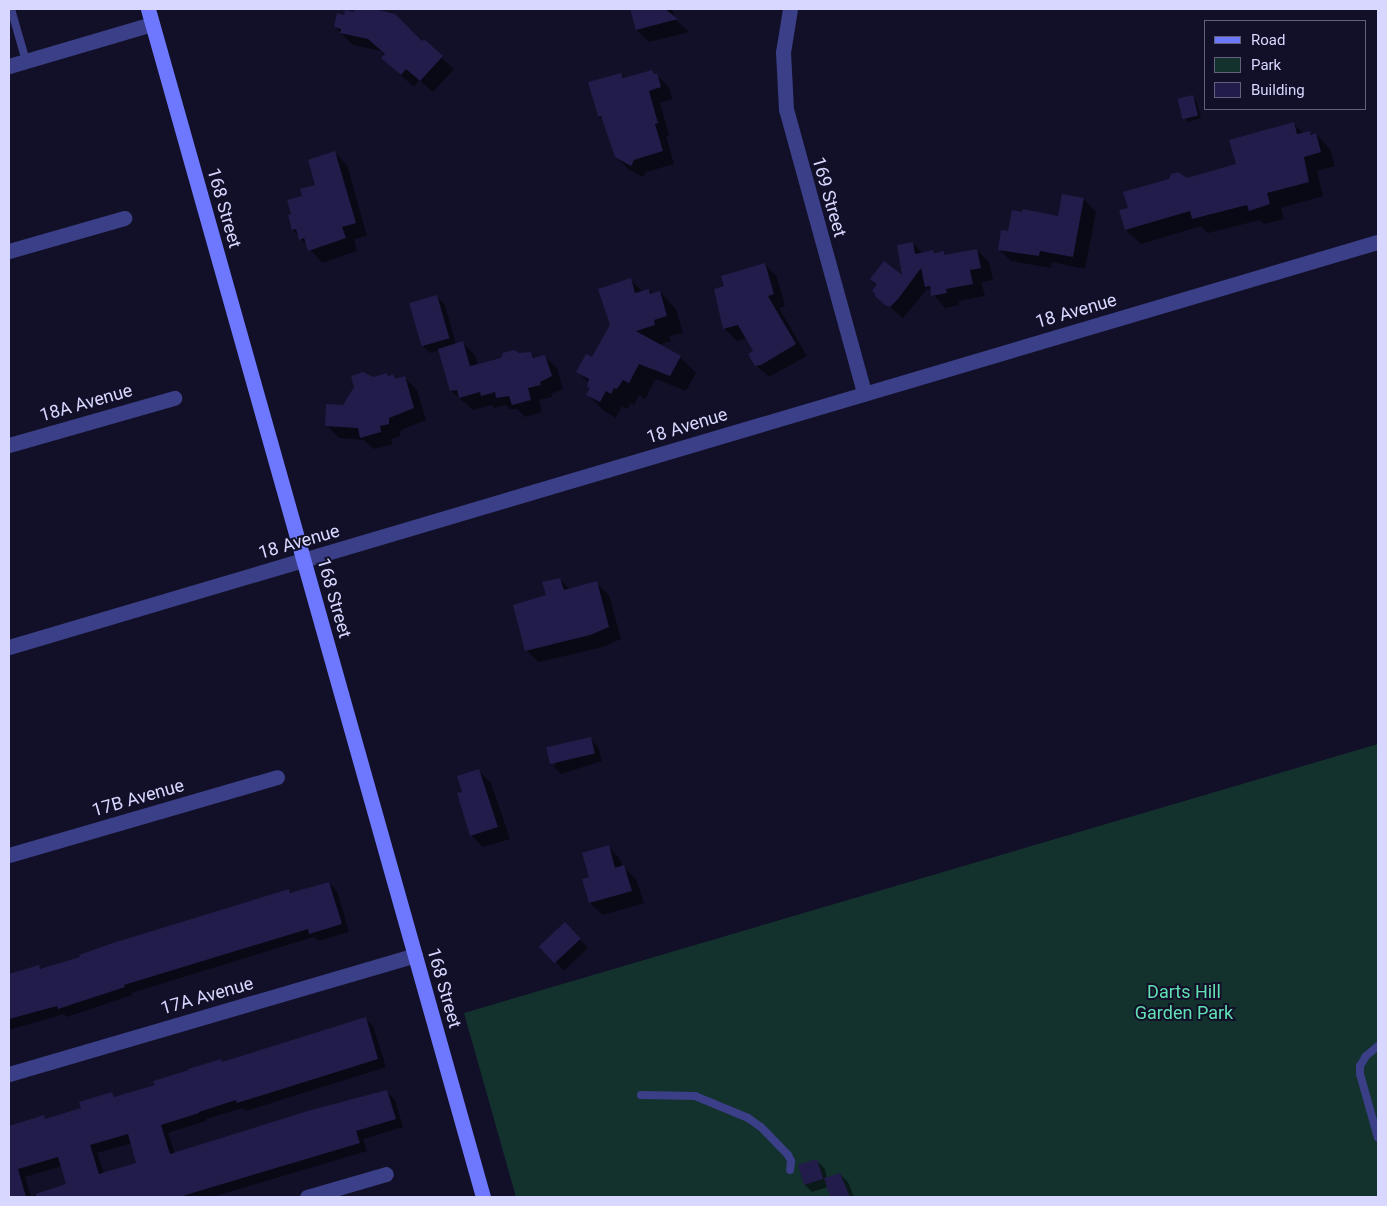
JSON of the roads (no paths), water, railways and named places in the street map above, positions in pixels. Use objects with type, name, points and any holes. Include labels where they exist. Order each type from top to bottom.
[{"type":"main road","name":"168 Street","points":[[148,9],[483,1197]]},
{"type":"street","name":"169 Street","points":[[790,9],[783,52],[786,109],[864,392]]},
{"type":"street","points":[[9,66],[152,24]]},
{"type":"street","points":[[9,251],[124,218]]},
{"type":"street","name":"18 Avenue","points":[[9,647],[864,392],[1377,242]]},
{"type":"street","name":"18A Avenue","points":[[9,445],[174,398]]},
{"type":"street","name":"17B Avenue","points":[[9,855],[277,777]]},
{"type":"street","name":"17A Avenue","points":[[9,1074],[415,955]]},
{"type":"street","points":[[306,1197],[386,1174]]},
{"type":"lane","points":[[11,9],[26,61]]},
{"type":"lane","points":[[1378,1046],[1366,1056],[1360,1066],[1360,1074],[1378,1138]]},
{"type":"lane","points":[[641,1095],[695,1096],[748,1118],[761,1127],[788,1155],[791,1161],[790,1170]]},
{"type":"park label","name":"Darts Hill Garden Park","points":[[1184,1003]]}]
